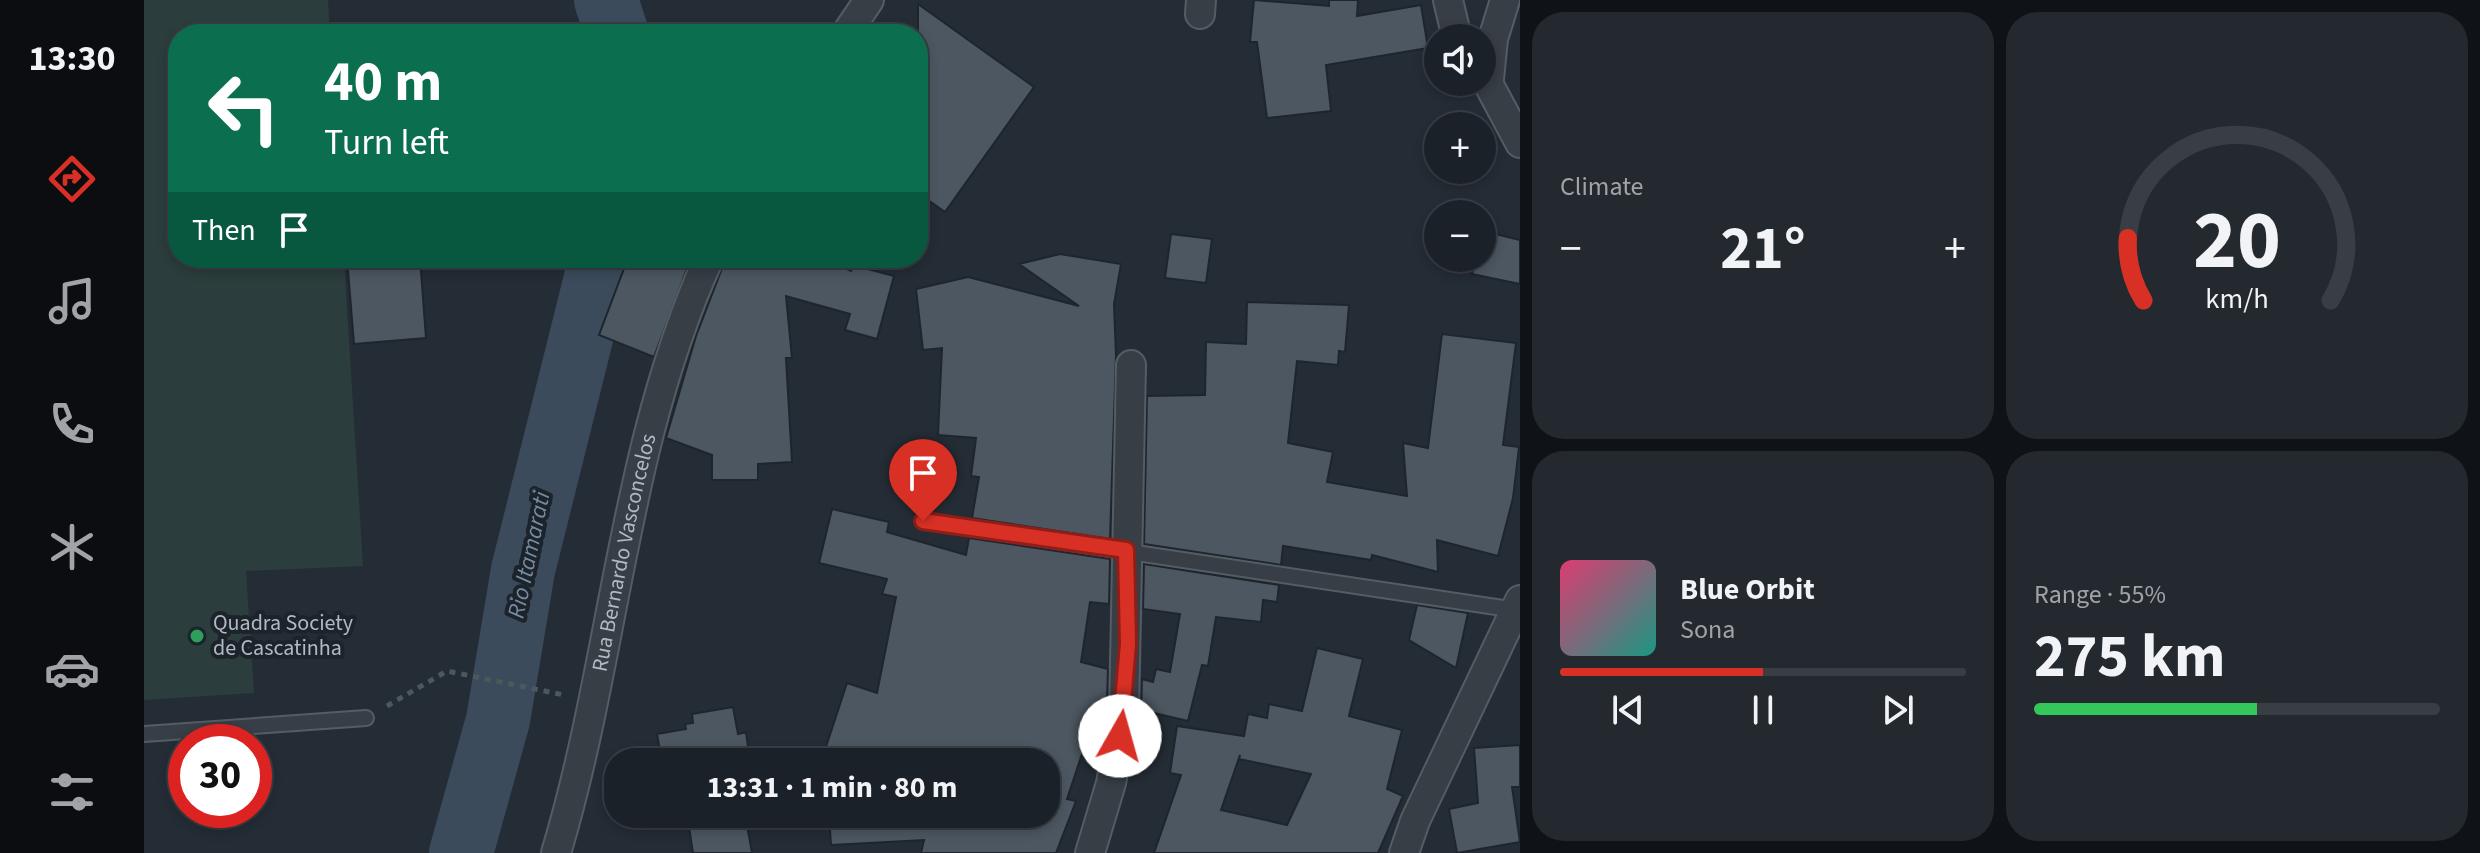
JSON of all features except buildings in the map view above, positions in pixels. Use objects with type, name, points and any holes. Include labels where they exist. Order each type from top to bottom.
[{"type":"street","points":[[853,24],[869,0]]},
{"type":"street","points":[[1448,0],[1454,24]]},
{"type":"street","points":[[1496,29],[1505,0]]},
{"type":"street","points":[[1495,96],[1520,143]]},
{"type":"street","name":"Rua Bernardo Vasconcelos","points":[[556,853],[576,786],[607,621],[652,419],[677,340],[705,268]]},
{"type":"street","points":[[1090,853],[1111,783],[1124,713],[1128,644],[1126,550],[1131,365]]},
{"type":"street","points":[[1404,853],[1415,821],[1518,605]]},
{"type":"lane","points":[[923,521],[1518,605]]},
{"type":"lane","points":[[144,734],[366,718]]},
{"type":"path","points":[[366,718],[447,671],[548,691]]},
{"type":"shaded area","points":[[144,0],[328,0],[329,24],[168,24],[168,268],[345,268],[363,566],[246,571],[254,693],[144,700]]},
{"type":"waterway","name":"Rio Itamarati","points":[[606,0],[614,24]]},
{"type":"waterway","name":"Rio Itamarati","points":[[461,853],[498,720],[523,570],[598,268]]},
{"type":"place","name":"Quadra Society de Cascatinha","points":[[197,636]]},
{"type":"route","points":[[923,521],[1126,550],[1128,644],[1120,736]]}]
